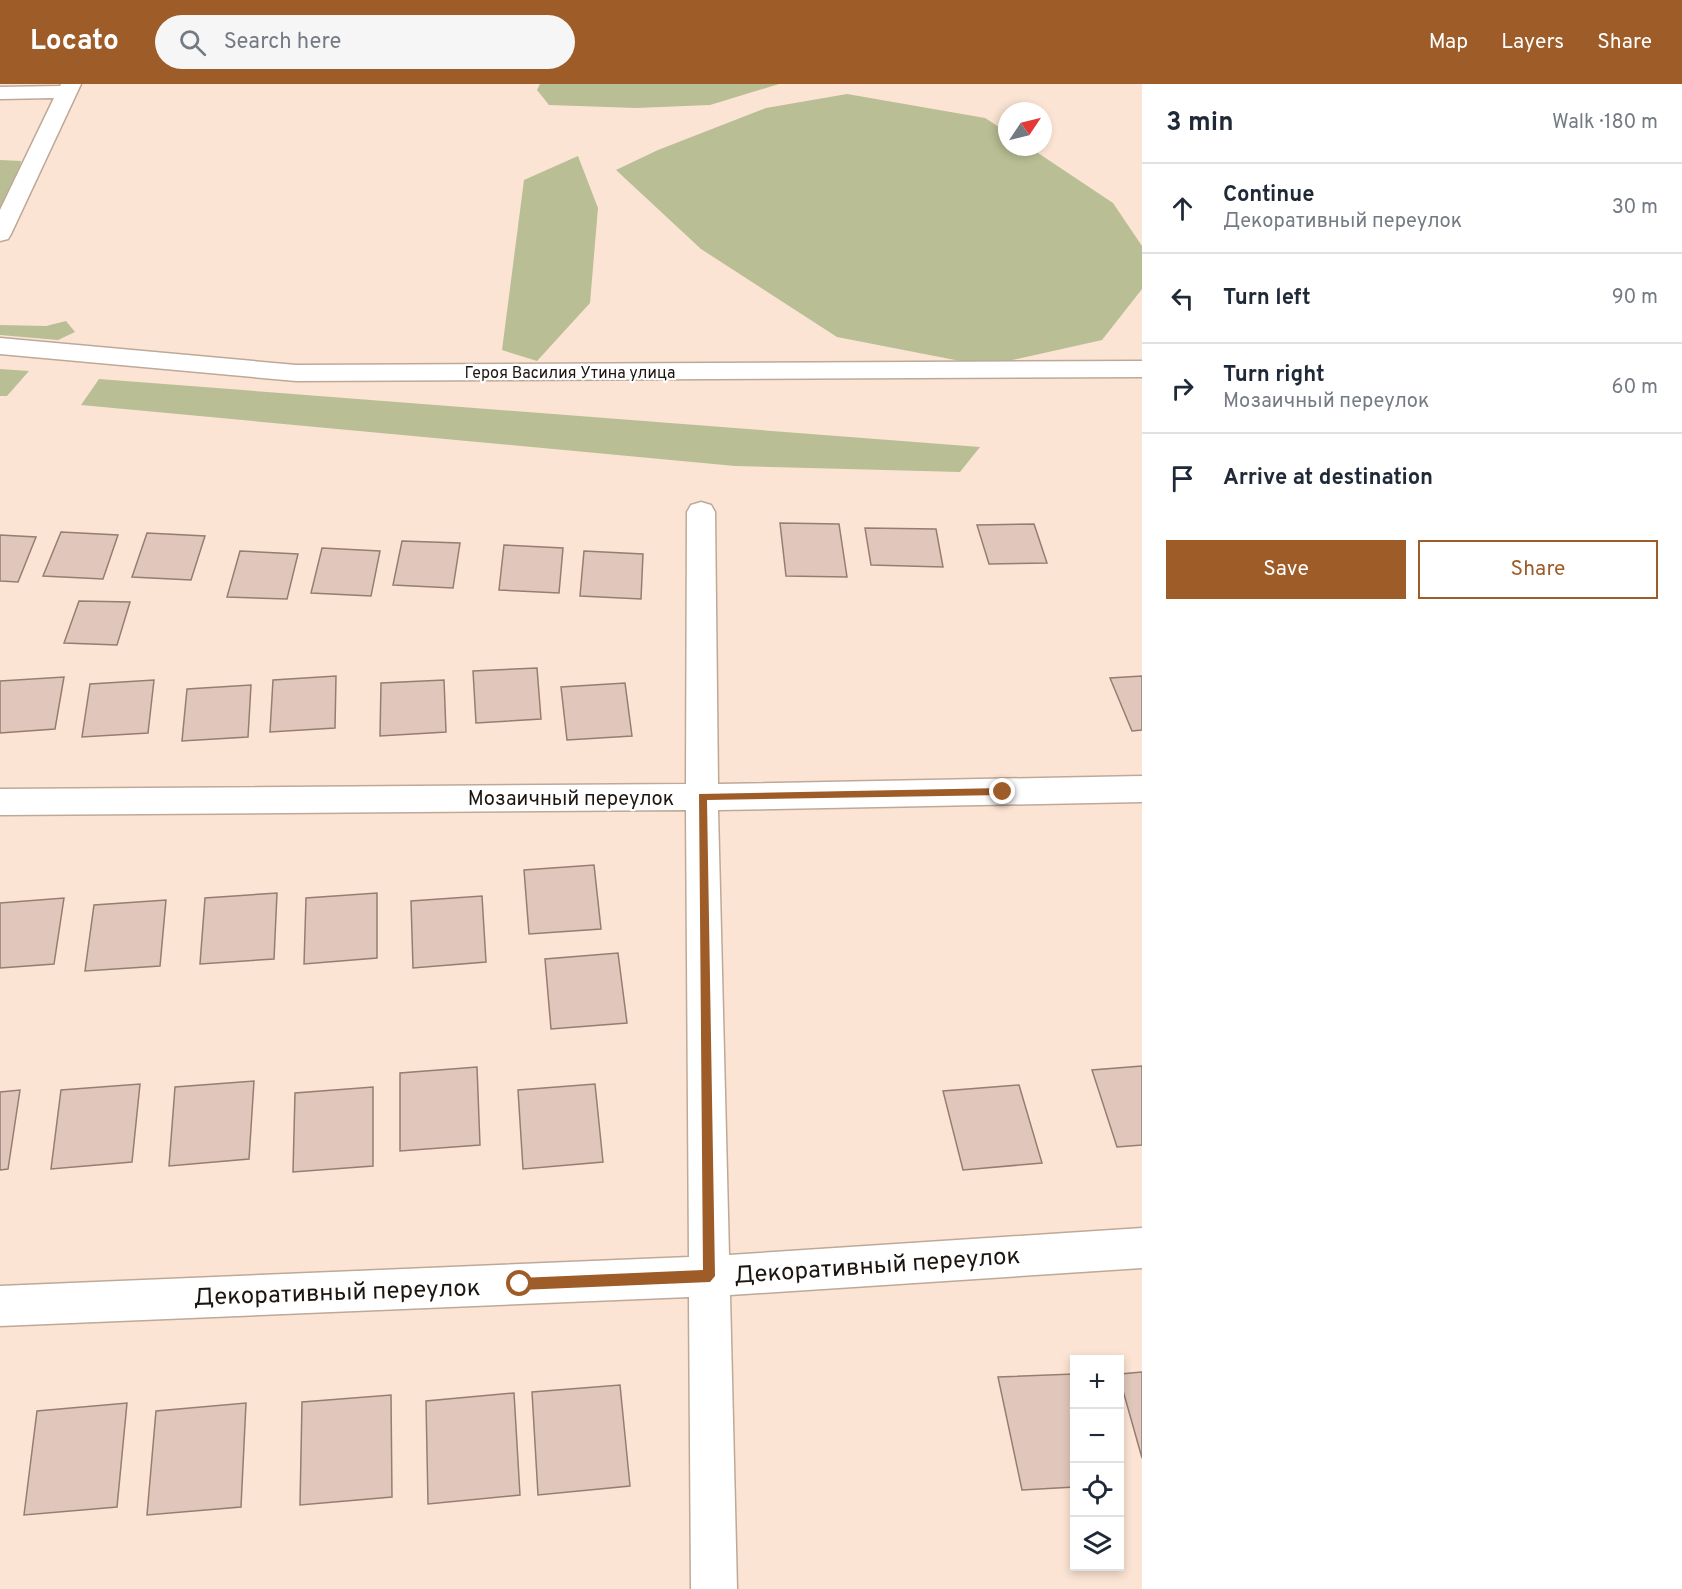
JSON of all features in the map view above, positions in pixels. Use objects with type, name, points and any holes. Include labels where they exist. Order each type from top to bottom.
[{"type":"street","points":[[0,93],[70,88],[0,234]]},
{"type":"street","name":"Героя Василия Утина улица","points":[[0,346],[296,373],[1142,369]]},
{"type":"street","points":[[701,512],[702,797],[714,1589]]},
{"type":"street","name":"Мозаичный переулок","points":[[0,802],[702,797],[1142,789]]},
{"type":"street","name":"Декоративный переулок","points":[[0,1306],[710,1276],[1142,1248]]},
{"type":"green space","points":[[540,84],[779,84],[710,105],[636,108],[549,105],[537,90]]},
{"type":"green space","points":[[847,94],[985,118],[998,126],[998,156],[1042,156],[1113,203],[1142,246],[1142,289],[1102,340],[986,366],[837,337],[701,249],[616,170],[658,150],[766,108]]},
{"type":"green space","points":[[578,156],[598,208],[590,303],[537,361],[502,350],[524,180]]},
{"type":"green space","points":[[0,160],[21,161],[15,195],[0,216]]},
{"type":"green space","points":[[66,321],[75,332],[58,340],[0,335],[0,325],[46,326]]},
{"type":"green space","points":[[0,369],[29,371],[7,396],[0,396]]},
{"type":"green space","points":[[99,379],[980,447],[960,472],[735,466],[81,405]]},
{"type":"building","points":[[780,523],[839,524],[847,577],[786,576]]},
{"type":"building","points":[[1034,524],[1047,563],[989,564],[977,525]]},
{"type":"building","points":[[865,528],[936,529],[943,567],[871,565]]},
{"type":"building","points":[[61,532],[118,535],[103,579],[43,576]]},
{"type":"building","points":[[147,533],[205,536],[191,580],[132,577]]},
{"type":"building","points":[[0,535],[36,537],[18,582],[0,581]]},
{"type":"building","points":[[402,541],[460,543],[453,588],[393,585]]},
{"type":"building","points":[[504,545],[563,548],[559,593],[499,590]]},
{"type":"building","points":[[322,548],[380,551],[371,596],[311,593]]},
{"type":"building","points":[[240,551],[298,554],[287,599],[227,597]]},
{"type":"building","points":[[584,551],[643,554],[641,599],[580,596]]},
{"type":"building","points":[[79,601],[130,602],[117,645],[64,643]]},
{"type":"building","points":[[537,668],[541,719],[476,723],[473,671]]},
{"type":"building","points":[[336,676],[335,728],[270,732],[273,680]]},
{"type":"building","points":[[1142,676],[1142,730],[1132,731],[1110,678]]},
{"type":"building","points":[[64,677],[55,729],[0,733],[0,681]]},
{"type":"building","points":[[154,680],[148,733],[82,737],[90,684]]},
{"type":"building","points":[[444,680],[446,732],[380,736],[381,683]]},
{"type":"building","points":[[625,683],[632,736],[567,740],[561,687]]},
{"type":"building","points":[[251,685],[248,737],[182,741],[187,689]]},
{"type":"building","points":[[594,865],[601,929],[529,934],[524,870]]},
{"type":"building","points":[[277,893],[274,959],[200,964],[205,898]]},
{"type":"building","points":[[377,893],[377,958],[304,964],[306,898]]},
{"type":"building","points":[[482,896],[486,962],[413,968],[411,901]]},
{"type":"building","points":[[64,898],[54,964],[0,968],[0,903]]},
{"type":"building","points":[[166,900],[160,966],[85,971],[94,905]]},
{"type":"building","points":[[618,953],[627,1023],[551,1029],[545,959]]},
{"type":"building","points":[[1142,1066],[1142,1145],[1117,1147],[1092,1070]]},
{"type":"building","points":[[477,1067],[480,1145],[400,1151],[400,1073]]},
{"type":"building","points":[[254,1081],[249,1159],[169,1166],[175,1087]]},
{"type":"building","points":[[140,1084],[132,1162],[51,1169],[61,1090]]},
{"type":"building","points":[[595,1084],[603,1162],[523,1169],[518,1090]]},
{"type":"building","points":[[1019,1085],[1042,1163],[963,1170],[943,1091]]},
{"type":"building","points":[[373,1087],[373,1166],[293,1172],[295,1093]]},
{"type":"building","points":[[20,1090],[8,1169],[0,1170],[0,1092]]},
{"type":"building","points":[[1142,1372],[1142,1458],[1124,1394],[1124,1374]]},
{"type":"building","points":[[1070,1374],[1070,1487],[1022,1490],[998,1377]]},
{"type":"building","points":[[620,1385],[630,1486],[538,1495],[532,1392]]},
{"type":"building","points":[[514,1393],[520,1495],[428,1504],[426,1401]]},
{"type":"building","points":[[391,1395],[392,1497],[300,1505],[302,1402]]},
{"type":"building","points":[[127,1403],[117,1507],[24,1515],[37,1411]]},
{"type":"building","points":[[246,1403],[241,1507],[147,1515],[156,1411]]},
{"type":"route","points":[[520,1284],[710,1276],[702,797],[1003,792]]}]
